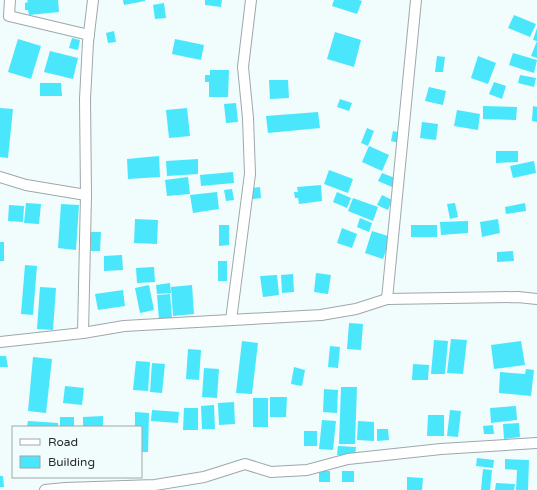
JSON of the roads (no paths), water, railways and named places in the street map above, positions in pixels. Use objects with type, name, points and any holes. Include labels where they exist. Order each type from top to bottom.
[{"type":"street","points":[[10,0],[9,16],[89,35]]},
{"type":"street","points":[[83,333],[86,194],[85,99],[92,0]]},
{"type":"street","points":[[231,320],[250,174],[248,118],[243,67],[251,0]]},
{"type":"street","points":[[387,299],[416,0]]},
{"type":"street","points":[[0,177],[26,185],[86,194]]},
{"type":"street","points":[[0,342],[83,333],[124,326],[320,315],[356,309],[387,299],[518,297],[537,299]]},
{"type":"street","points":[[45,490],[155,485],[204,477],[245,464],[271,472],[307,470],[348,459],[537,443]]}]
